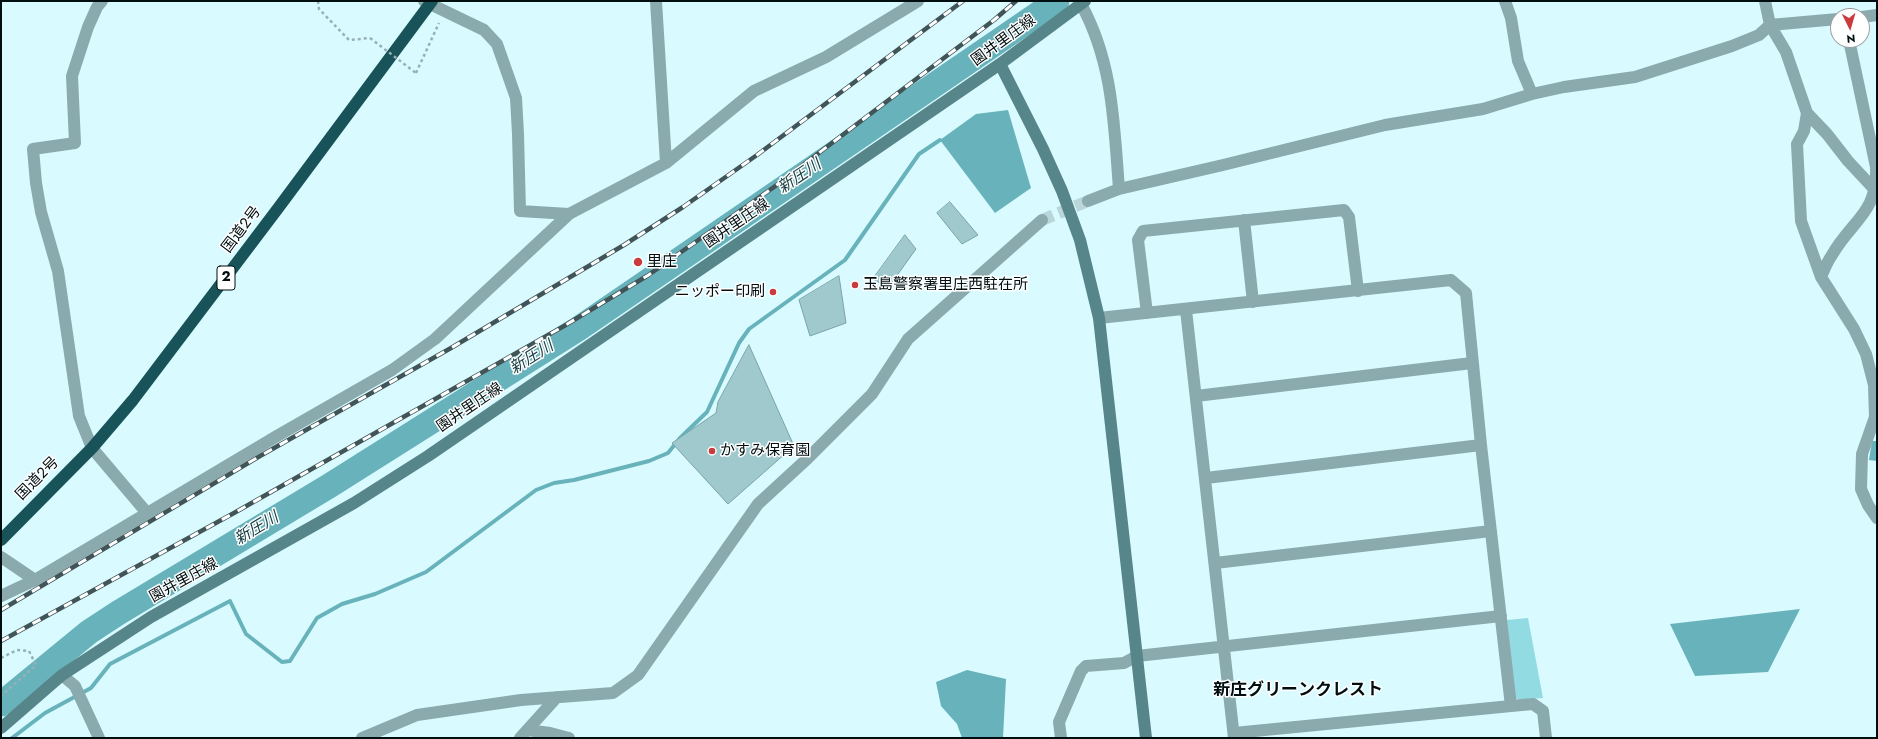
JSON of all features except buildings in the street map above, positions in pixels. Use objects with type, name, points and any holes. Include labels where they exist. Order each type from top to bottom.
[{"type":"highway","name":"国道2号","points":[[1,540],[92,448],[133,400],[275,213],[429,2]]},
{"type":"main road","name":"園井里庄線","points":[[1,728],[62,675],[151,617],[354,503],[428,456],[1000,64],[1083,2]]},
{"type":"main road","points":[[1000,64],[1043,149],[1062,191],[1080,240],[1099,318],[1146,738]]},
{"type":"street","points":[[102,1],[97,7],[88,27],[72,76],[75,143],[33,149],[36,183],[41,212],[58,271],[79,416],[92,448],[147,513]]},
{"type":"street","points":[[656,1],[666,163]]},
{"type":"street","points":[[1,596],[35,580],[277,436],[392,370],[435,339],[569,214],[666,163],[754,91],[826,57],[918,1]]},
{"type":"street","points":[[1505,1],[1511,18],[1518,61],[1532,94]]},
{"type":"street","points":[[1765,1],[1770,25],[1786,52],[1807,113],[1875,190]]},
{"type":"street","points":[[429,2],[444,11],[484,30],[497,44],[516,98],[520,211],[569,214]]},
{"type":"street","points":[[1083,2],[1092,23],[1107,70],[1112,101],[1119,189]]},
{"type":"street","points":[[1088,201],[1119,189],[1385,125],[1483,109],[1532,94],[1564,87],[1634,77],[1732,46],[1759,34],[1770,25],[1830,20]]},
{"type":"street","points":[[1821,277],[1832,254],[1862,218],[1873,198],[1877,182],[1876,167],[1851,48]]},
{"type":"street","points":[[1807,113],[1804,131],[1797,144],[1801,221],[1821,277],[1854,329],[1866,354],[1874,385],[1875,417],[1872,436],[1862,454],[1861,489],[1868,505],[1877,518]]},
{"type":"street","points":[[1147,313],[1138,240],[1143,231],[1244,220],[1344,210],[1349,217],[1358,291]]},
{"type":"street","points":[[362,738],[418,715],[521,700],[613,692],[638,675],[758,504],[807,459],[872,394],[908,339],[1042,220]]},
{"type":"street","points":[[1244,220],[1253,302]]},
{"type":"street","points":[[1099,318],[1186,310],[1451,280],[1466,293],[1472,363],[1511,706]]},
{"type":"street","points":[[1186,310],[1234,736],[1533,704],[1543,711],[1546,738]]},
{"type":"street","points":[[1196,396],[1472,363]]},
{"type":"street","points":[[1206,478],[1481,445]]},
{"type":"street","points":[[1215,563],[1491,532]]},
{"type":"street","points":[[1,556],[35,580]]},
{"type":"street","points":[[1061,738],[1059,722],[1081,671],[1086,666],[1124,663],[1137,656],[1501,616]]},
{"type":"street","points":[[62,675],[75,686],[99,738]]},
{"type":"street","points":[[524,734],[557,697]]},
{"type":"street","points":[[524,734],[550,733],[569,738]]},
{"type":"path","points":[[318,1],[319,9],[349,40],[370,38],[416,73],[444,11]]},
{"type":"path","points":[[1,658],[17,650],[29,651],[36,665],[1,696]]},
{"type":"shaded area","points":[[1008,110],[1031,188],[995,213],[940,140],[976,114]]},
{"type":"shaded area","points":[[1872,441],[1877,441],[1877,461],[1869,460]]},
{"type":"shaded area","points":[[1800,609],[1768,672],[1695,676],[1670,624]]},
{"type":"shaded area","points":[[1528,618],[1543,698],[1520,700],[1515,698],[1507,620]]},
{"type":"shaded area","points":[[967,670],[1006,679],[1003,738],[962,738],[957,724],[941,706],[936,682]]},
{"type":"waterway","name":"新圧川","points":[[1,704],[89,632],[329,486],[578,329],[1057,1]]},
{"type":"waterway","points":[[12,738],[45,713],[91,688],[110,664],[230,601],[246,634],[282,662],[290,661],[317,618],[342,604],[375,594],[426,572],[536,490],[554,483],[574,480],[649,461],[668,453],[680,438],[707,412],[739,343],[749,329],[845,260],[919,154],[940,140]]},
{"type":"tunnel","points":[[1042,220],[1088,201]]},
{"type":"railway","points":[[1,610],[260,456],[451,348],[624,245],[683,207],[757,155],[963,1]]},
{"type":"railway","points":[[1,641],[234,513],[564,326],[647,276],[774,187],[994,20],[1016,1]]},
{"type":"place","name":"里庄","points":[[638,262]]},
{"type":"place","name":"玉島警察署里庄西駐在所","points":[[855,285]]},
{"type":"place","name":"ニッポー印刷","points":[[773,292]]},
{"type":"place","name":"かすみ保育園","points":[[712,451]]},
{"type":"district","name":"新庄グリーンクレスト","points":[[1298,691]]}]
